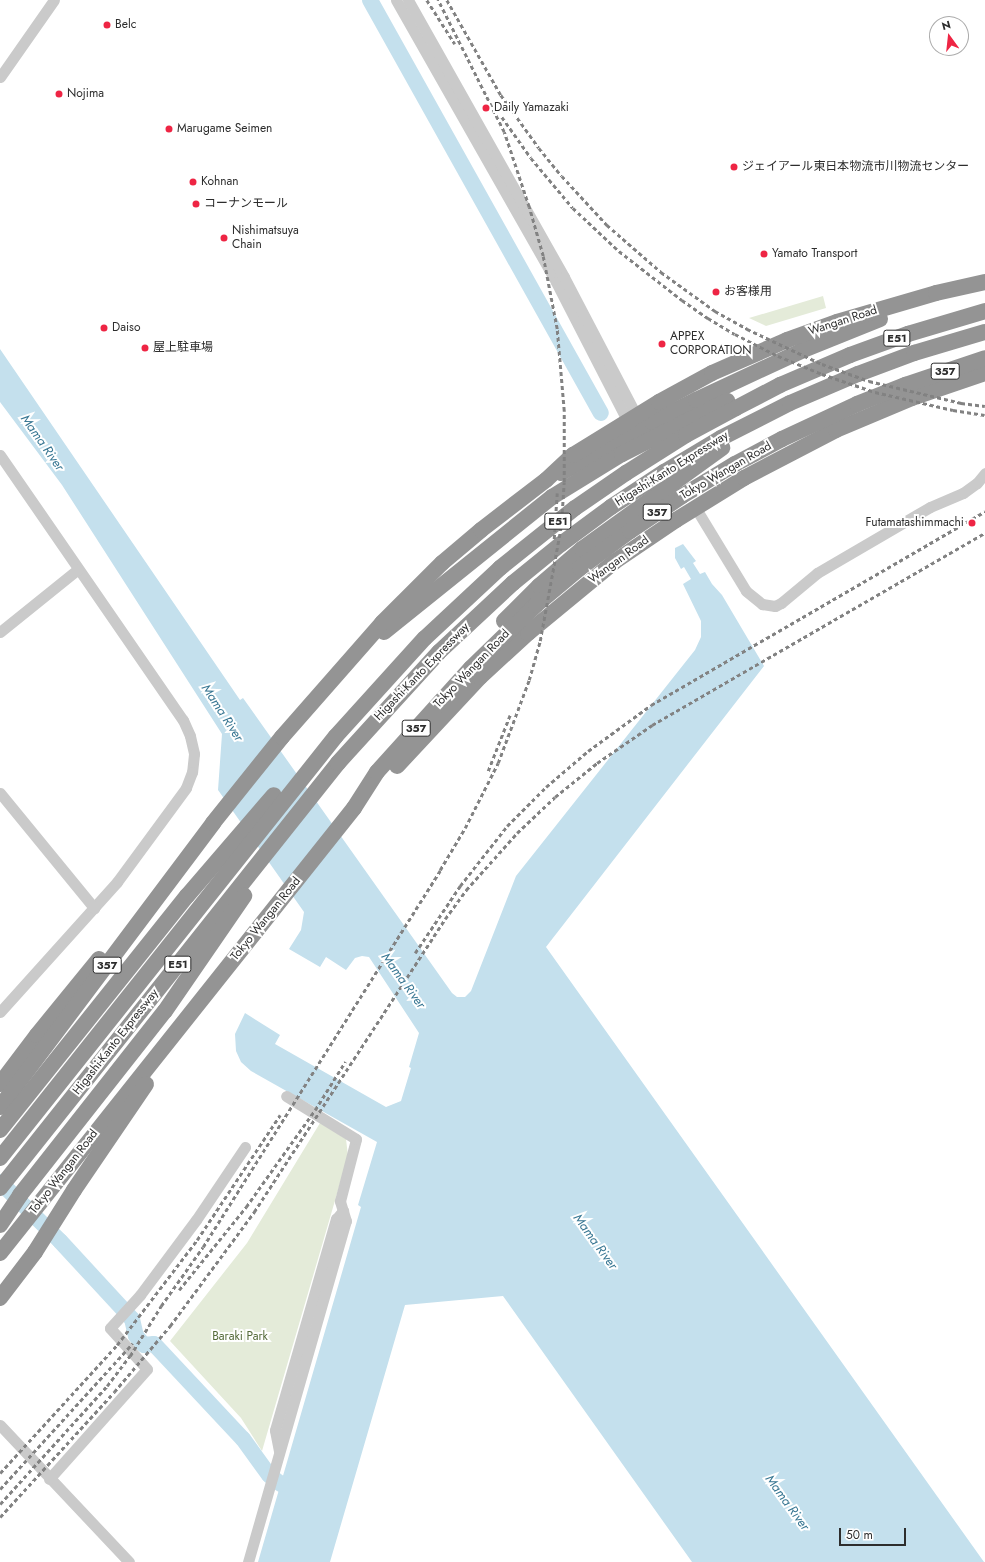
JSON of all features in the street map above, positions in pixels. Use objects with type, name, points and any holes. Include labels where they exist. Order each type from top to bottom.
[{"type":"highway","name":"Wangan Road","points":[[546,480],[573,455],[631,418],[712,373],[787,340],[868,312],[957,288],[985,284]]},
{"type":"highway","name":"357","points":[[0,1107],[213,822],[282,737],[352,655],[442,563],[546,480],[579,464],[658,419],[803,350],[879,319],[985,284]]},
{"type":"highway","name":"Higashi-Kanto Expressway","points":[[0,1158],[245,848],[347,723],[396,668],[448,614],[500,568],[575,508],[626,473],[686,435],[736,408],[810,372],[908,334],[985,311]]},
{"type":"highway","name":"Higashi-Kanto Expressway","points":[[0,1188],[358,740],[439,652],[487,606],[540,560],[593,520],[657,476],[696,452],[768,414],[819,390],[914,353],[985,332]]},
{"type":"highway","name":"Tokyo Wangan Road","points":[[2,1250],[354,808],[377,772],[390,765],[446,695],[496,642],[536,605],[600,553],[654,514],[712,478],[782,439],[837,413],[905,385],[985,358]]},
{"type":"highway","points":[[352,655],[404,617],[451,577],[538,508],[592,472],[622,454],[721,404],[773,382],[810,372]]},
{"type":"highway","name":"Wangan Road","points":[[390,765],[480,677],[533,629],[614,562],[695,507],[768,465],[836,430],[912,398],[985,373]]},
{"type":"highway","points":[[446,695],[476,651],[523,601],[563,565],[627,515],[768,414]]},
{"type":"highway","points":[[0,1130],[120,978],[226,850],[287,782],[347,723]]},
{"type":"highway","points":[[0,1226],[20,1195],[165,1011],[205,955],[304,806]]},
{"type":"highway","points":[[0,1084],[37,1034],[213,822]]},
{"type":"highway","points":[[0,1298],[25,1259],[131,1108],[192,1012]]},
{"type":"highway","points":[[0,1073],[37,1034]]},
{"type":"highway","points":[[0,1281],[25,1259]]},
{"type":"street","points":[[0,77],[54,0]]},
{"type":"street","points":[[396,0],[512,194]]},
{"type":"street","points":[[408,0],[512,194],[560,279],[631,418]]},
{"type":"street","points":[[0,455],[183,720],[190,736],[194,754],[190,780],[180,797],[118,882],[0,1012]]},
{"type":"street","points":[[695,507],[746,590],[762,604],[775,606],[781,603],[817,573],[930,506],[963,493],[977,483],[985,473]]},
{"type":"street","points":[[0,632],[78,569]]},
{"type":"street","points":[[0,793],[94,908]]},
{"type":"street","points":[[248,1562],[280,1453],[275,1430],[336,1219],[343,1211],[340,1201],[356,1139],[286,1096]]},
{"type":"street","points":[[49,1479],[147,1369],[110,1328],[140,1295],[196,1220],[245,1147]]},
{"type":"street","points":[[0,1425],[49,1479],[129,1562]]},
{"type":"green space","points":[[823,296],[826,308],[766,326],[749,318]]},
{"type":"green space","name":"Baraki Park","points":[[320,1123],[346,1139],[348,1156],[262,1451],[241,1418],[170,1341],[247,1243]]},
{"type":"water","name":"Mama River","points":[[0,349],[240,700],[243,698],[452,993],[457,997],[465,997],[471,991],[516,876],[695,650],[701,637],[701,621],[683,584],[691,579],[684,567],[681,569],[675,558],[675,548],[683,544],[696,561],[693,563],[700,574],[705,572],[712,584],[722,595],[764,666],[546,947],[984,1562],[692,1562],[503,1296],[405,1305],[330,1562],[258,1562],[361,1207],[358,1205],[377,1142],[251,1071],[241,1062],[236,1051],[235,1034],[245,1013],[280,1035],[275,1044],[386,1107],[401,1101],[411,1068],[409,1067],[419,1033],[369,957],[362,956],[355,958],[346,970],[326,957],[320,967],[289,949],[301,930],[304,912],[218,790],[222,734],[62,485],[0,402]]},
{"type":"waterway","points":[[370,0],[601,413]]},
{"type":"waterway","points":[[0,1182],[60,1241],[132,1319],[136,1336],[144,1345],[154,1344],[243,1439],[269,1475],[281,1484]]},
{"type":"railway","points":[[427,0],[455,44]]},
{"type":"railway","points":[[0,1504],[107,1386],[130,1356],[161,1306],[203,1247],[465,828],[498,763],[529,680],[540,641],[561,527],[564,482],[564,411],[557,329],[543,256],[529,207],[504,132],[438,0]]},
{"type":"railway","points":[[447,0],[501,95],[539,148],[562,176],[607,225],[661,272],[715,311],[747,329],[822,364],[869,381],[961,403],[985,406]]},
{"type":"railway","points":[[502,117],[531,158],[573,208],[619,251],[682,300],[708,318],[778,356],[822,374],[875,392],[953,410],[985,415]]},
{"type":"railway","points":[[554,539],[557,493]]},
{"type":"railway","points":[[415,953],[460,886],[507,826],[546,787],[588,751],[651,705],[985,511]]},
{"type":"railway","points":[[0,1517],[114,1392],[170,1326],[254,1212],[445,919],[466,890],[517,833],[555,797],[597,763],[652,725],[985,533]]},
{"type":"railway","points":[[488,771],[510,715]]},
{"type":"railway","points":[[179,1290],[246,1207],[315,1110],[345,1062]]},
{"type":"railway","points":[[0,1473],[117,1345],[197,1240],[280,1115]]},
{"type":"railway","points":[[0,1489],[133,1343]]},
{"type":"place","name":"Belc","points":[[107,25]]},
{"type":"place","name":"Nojima","points":[[59,94]]},
{"type":"place","name":"Daily Yamazaki","points":[[486,108]]},
{"type":"place","name":"Marugame Seimen","points":[[169,129]]},
{"type":"place","name":"ジェイアール東日本物流市川物流センター","points":[[734,167]]},
{"type":"place","name":"Kohnan","points":[[193,182]]},
{"type":"place","name":"コーナンモール","points":[[196,204]]},
{"type":"place","name":"Nishimatsuya Chain","points":[[224,238]]},
{"type":"place","name":"Yamato Transport","points":[[764,254]]},
{"type":"place","name":"お客様用","points":[[716,292]]},
{"type":"place","name":"Daiso","points":[[104,328]]},
{"type":"place","name":"APPEX CORPORATION","points":[[662,344]]},
{"type":"place","name":"屋上駐車場","points":[[145,348]]},
{"type":"place","name":"Futamatashimmachi","points":[[972,523]]}]
